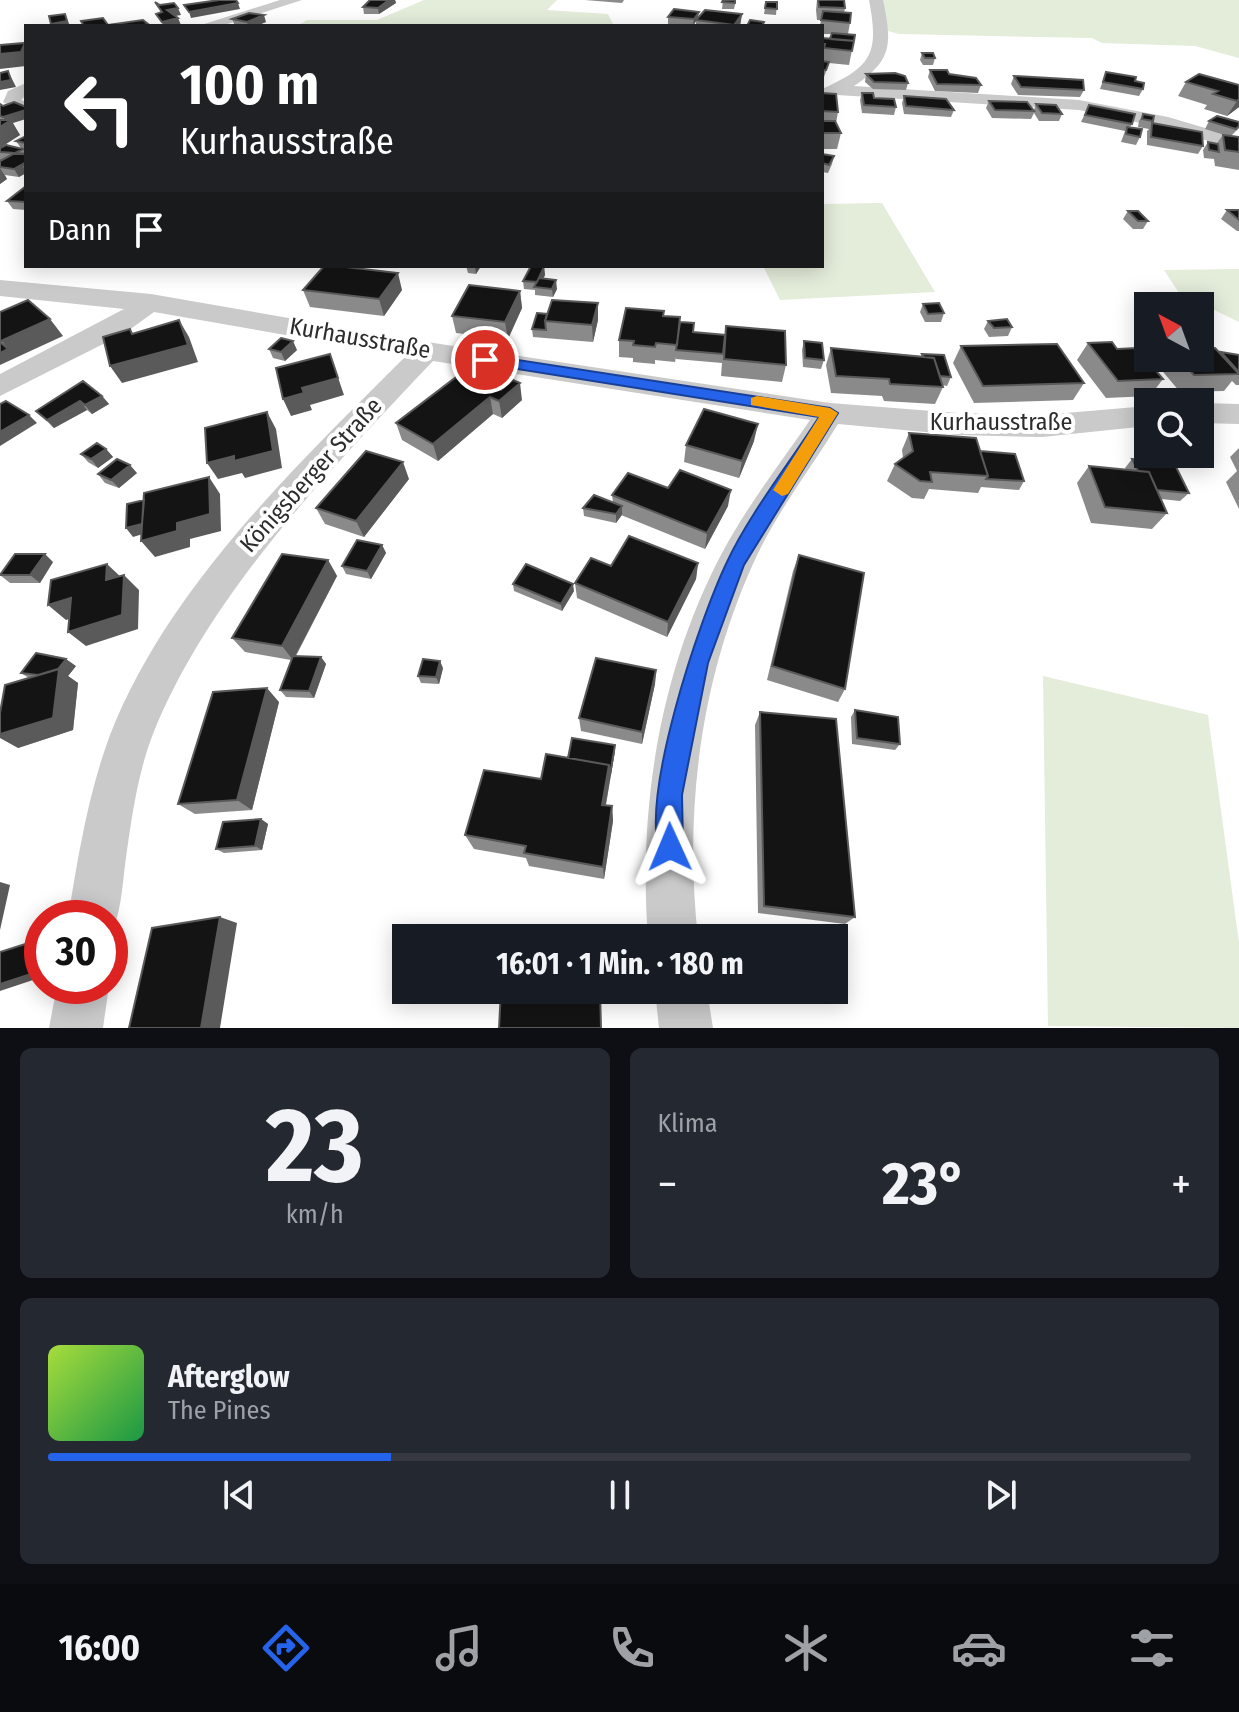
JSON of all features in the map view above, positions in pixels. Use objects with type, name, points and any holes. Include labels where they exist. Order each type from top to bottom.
[{"type":"street","points":[[209,24],[254,4],[295,0]]},
{"type":"street","points":[[829,93],[861,73],[878,54],[883,37],[876,0]]},
{"type":"street","points":[[24,89],[14,95],[12,102],[24,108]]},
{"type":"street","points":[[829,93],[1079,105],[1168,123],[1239,144]]},
{"type":"street","name":"Kurhausstraße","points":[[0,288],[151,302],[427,351],[830,413],[958,424],[1042,426],[1134,417]]},
{"type":"street","points":[[0,386],[116,327],[151,302]]},
{"type":"street","name":"Königsberger Straße","points":[[96,900],[110,808],[131,736],[176,650],[231,564],[280,502],[427,351]]},
{"type":"street","points":[[673,924],[670,795],[697,663],[736,562],[830,413]]},
{"type":"street","points":[[1214,413],[1239,414]]},
{"type":"street","points":[[76,1028],[80,1004]]},
{"type":"street","points":[[683,1004],[686,1028]]},
{"type":"green space","points":[[424,0],[557,0],[547,10],[608,14],[613,24],[300,24],[307,20],[377,20]]},
{"type":"green space","points":[[882,0],[1239,0],[1239,58],[1195,46],[1102,43],[1092,38],[899,34],[888,31]]},
{"type":"green space","points":[[882,203],[935,292],[780,300],[764,268],[824,268],[824,204]]},
{"type":"green space","points":[[1239,269],[1239,322],[1214,310],[1214,292],[1178,292],[1164,270]]},
{"type":"green space","points":[[1043,676],[1208,715],[1239,943],[1239,1028],[1048,1026]]},
{"type":"building","points":[[236,0],[238,3],[189,12],[184,5]]},
{"type":"building","points":[[370,0],[389,0],[378,8],[363,7]]},
{"type":"building","points":[[818,0],[844,0],[845,8],[819,7]]},
{"type":"building","points":[[155,2],[160,5],[174,3],[178,8],[167,10],[178,18],[162,22],[156,14],[162,12]]},
{"type":"building","points":[[766,2],[777,2],[777,9],[765,8]]},
{"type":"building","points":[[674,9],[699,12],[694,19],[668,17]]},
{"type":"building","points":[[705,10],[742,14],[735,24],[696,20]]},
{"type":"building","points":[[823,11],[851,13],[850,23],[821,20]]},
{"type":"building","points":[[249,13],[264,15],[247,22],[232,19]]},
{"type":"building","points":[[65,14],[67,21],[51,24],[49,16]]},
{"type":"building","points":[[103,18],[107,24],[83,24],[81,21]]},
{"type":"building","points":[[143,20],[148,24],[115,24]]},
{"type":"building","points":[[750,20],[764,22],[763,24],[748,24]]},
{"type":"building","points":[[832,33],[855,35],[854,41],[830,39]]},
{"type":"building","points":[[824,38],[854,41],[852,51],[824,48]]},
{"type":"building","points":[[24,43],[21,52],[0,54],[0,45]]},
{"type":"building","points":[[922,53],[933,53],[935,58],[925,58]]},
{"type":"building","points":[[930,70],[947,70],[949,74],[976,78],[981,85],[937,84]]},
{"type":"building","points":[[8,71],[11,80],[0,82],[0,73]]},
{"type":"building","points":[[1106,72],[1136,77],[1135,81],[1144,83],[1143,89],[1103,82]]},
{"type":"building","points":[[895,73],[905,76],[908,83],[874,82],[866,74]]},
{"type":"building","points":[[1199,74],[1239,85],[1239,99],[1213,94],[1218,91],[1186,82]]},
{"type":"building","points":[[1014,76],[1083,80],[1084,90],[1021,87]]},
{"type":"building","points":[[824,93],[836,94],[838,112],[824,111]]},
{"type":"building","points":[[862,93],[873,93],[874,98],[894,99],[896,107],[864,105]]},
{"type":"building","points":[[904,96],[946,99],[954,110],[906,106]]},
{"type":"building","points":[[989,101],[1027,102],[1034,111],[995,110]]},
{"type":"building","points":[[14,102],[24,106],[24,111],[3,117],[0,116],[0,104],[3,106]]},
{"type":"building","points":[[1036,104],[1056,105],[1062,114],[1042,113]]},
{"type":"building","points":[[1089,105],[1135,114],[1132,124],[1085,115]]},
{"type":"building","points":[[1143,114],[1154,116],[1153,121],[1142,119]]},
{"type":"building","points":[[1217,116],[1239,122],[1239,126],[1236,129],[1209,121]]},
{"type":"building","points":[[824,121],[835,121],[841,133],[824,133]]},
{"type":"building","points":[[1152,123],[1202,132],[1203,146],[1151,137]]},
{"type":"building","points":[[1127,127],[1142,129],[1140,137],[1126,134]]},
{"type":"building","points":[[1223,135],[1239,137],[1239,152],[1225,150]]},
{"type":"building","points":[[1208,142],[1218,144],[1219,152],[1209,150]]},
{"type":"building","points":[[6,145],[23,149],[15,153],[0,152],[0,148]]},
{"type":"building","points":[[15,153],[24,154],[24,163],[14,169],[0,167],[0,161]]},
{"type":"building","points":[[824,154],[834,156],[829,165],[824,164]]},
{"type":"building","points":[[24,188],[24,202],[7,201]]},
{"type":"building","points":[[1227,210],[1239,210],[1239,220]]},
{"type":"building","points":[[1128,211],[1138,211],[1148,221],[1138,221]]},
{"type":"building","points":[[322,268],[398,273],[379,299],[303,290]]},
{"type":"building","points":[[530,268],[544,268],[537,282],[523,281]]},
{"type":"building","points":[[539,278],[556,280],[552,289],[534,287]]},
{"type":"building","points":[[469,285],[520,291],[505,322],[452,316]]},
{"type":"building","points":[[28,300],[50,319],[1,341],[0,312]]},
{"type":"building","points":[[552,300],[598,303],[592,325],[545,321]]},
{"type":"building","points":[[939,303],[944,313],[928,314],[923,304]]},
{"type":"building","points":[[626,308],[664,311],[663,316],[680,317],[677,345],[656,343],[655,347],[619,340]]},
{"type":"building","points":[[537,313],[547,314],[546,330],[532,329]]},
{"type":"building","points":[[1007,319],[1012,327],[994,328],[988,321]]},
{"type":"building","points":[[179,320],[188,345],[110,366],[103,337],[130,329],[132,334]]},
{"type":"building","points":[[680,322],[694,323],[693,332],[725,335],[723,354],[676,350]]},
{"type":"building","points":[[726,326],[785,331],[786,365],[724,359]]},
{"type":"building","points":[[281,338],[293,341],[281,352],[269,349]]},
{"type":"building","points":[[804,341],[822,343],[824,360],[805,358]]},
{"type":"building","points":[[0,342],[8,349],[0,353]]},
{"type":"building","points":[[1112,342],[1117,349],[1134,348],[1134,372],[1157,372],[1163,379],[1118,381],[1088,343]]},
{"type":"building","points":[[1057,344],[1084,383],[983,386],[961,346]]},
{"type":"building","points":[[831,348],[934,358],[943,387],[890,384],[889,379],[836,376]]},
{"type":"building","points":[[1214,348],[1239,374],[1194,375],[1191,372],[1214,372]]},
{"type":"building","points":[[1221,352],[1239,355],[1239,372]]},
{"type":"building","points":[[330,354],[338,378],[302,388],[304,393],[283,399],[276,368]]},
{"type":"building","points":[[922,354],[944,355],[951,377],[940,376],[934,358]]},
{"type":"building","points":[[464,371],[501,390],[513,380],[520,383],[499,401],[490,397],[433,444],[396,423]]},
{"type":"building","points":[[83,381],[102,396],[85,405],[80,401],[47,420],[36,411]]},
{"type":"building","points":[[6,401],[29,415],[0,432],[0,404]]},
{"type":"building","points":[[704,409],[758,424],[742,461],[686,445]]},
{"type":"building","points":[[267,412],[273,451],[234,461],[234,456],[207,463],[205,428]]},
{"type":"building","points":[[909,433],[976,438],[988,476],[930,472],[932,482],[920,481],[895,464],[913,451]]},
{"type":"building","points":[[97,443],[106,449],[91,459],[81,454]]},
{"type":"building","points":[[366,451],[403,462],[356,521],[316,508]]},
{"type":"building","points":[[980,451],[1015,454],[1024,481],[986,479],[988,476]]},
{"type":"building","points":[[117,459],[130,465],[111,480],[98,474]]},
{"type":"building","points":[[1089,466],[1149,472],[1167,513],[1105,507]]},
{"type":"building","points":[[1136,468],[1176,468],[1189,493],[1157,490],[1149,472],[1138,471]]},
{"type":"building","points":[[680,470],[731,490],[707,533],[612,495],[628,473],[668,488]]},
{"type":"building","points":[[209,477],[210,514],[177,523],[177,531],[141,541],[144,493]]},
{"type":"building","points":[[594,495],[622,506],[616,514],[583,508]]},
{"type":"building","points":[[144,500],[142,524],[126,528],[127,504]]},
{"type":"building","points":[[629,536],[698,563],[668,622],[575,583],[591,558],[611,566]]},
{"type":"building","points":[[357,540],[382,545],[367,571],[342,566]]},
{"type":"building","points":[[15,554],[45,554],[30,575],[0,575]]},
{"type":"building","points":[[282,554],[328,560],[282,646],[232,638]]},
{"type":"building","points":[[799,555],[864,573],[845,689],[772,666]]},
{"type":"building","points":[[107,564],[106,580],[124,575],[122,615],[68,632],[71,598],[48,605],[51,580]]},
{"type":"building","points":[[526,564],[573,584],[561,604],[513,584]]},
{"type":"building","points":[[36,653],[66,659],[58,669],[38,675],[21,673]]},
{"type":"building","points":[[293,656],[321,657],[309,691],[280,690]]},
{"type":"building","points":[[596,658],[656,670],[642,732],[579,718]]},
{"type":"building","points":[[423,659],[440,661],[436,677],[418,676]]},
{"type":"building","points":[[59,669],[53,718],[0,734],[5,685]]},
{"type":"building","points":[[267,688],[237,800],[178,804],[213,692]]},
{"type":"building","points":[[855,710],[898,717],[900,744],[857,738]]},
{"type":"building","points":[[760,712],[836,719],[855,917],[764,906]]},
{"type":"building","points":[[572,738],[615,745],[610,775],[609,765],[568,758]]},
{"type":"building","points":[[546,754],[609,765],[602,805],[612,806],[603,867],[524,853],[526,846],[465,835],[484,770],[541,779]]},
{"type":"building","points":[[261,819],[255,846],[216,849],[223,822]]},
{"type":"building","points":[[220,917],[201,1028],[129,1028],[152,928]]},
{"type":"building","points":[[24,944],[24,976],[0,984],[0,952]]},
{"type":"building","points":[[500,1004],[600,1004],[601,1028],[499,1028]]},
{"type":"slow traffic","points":[[757,401],[830,413],[782,490]]},
{"type":"route","points":[[485,360],[830,413],[736,562],[697,663],[670,795],[670,847]]}]
